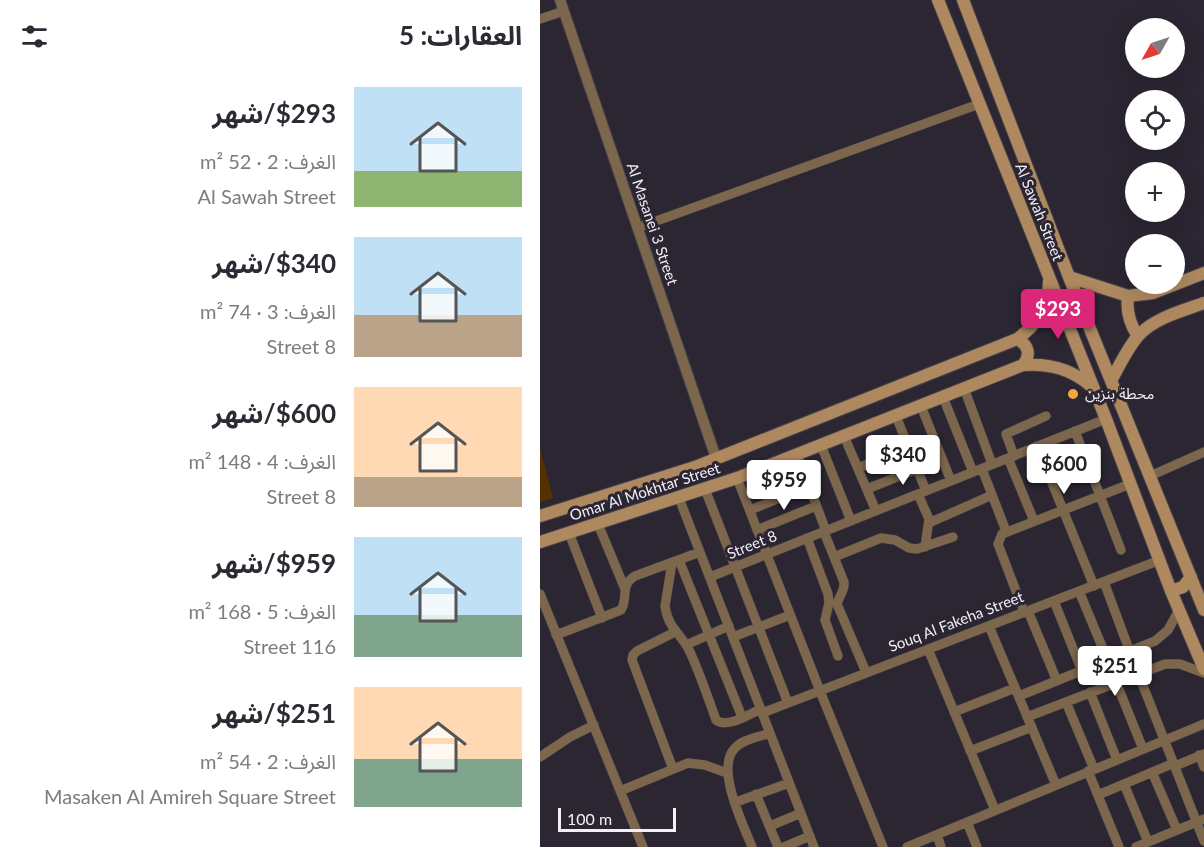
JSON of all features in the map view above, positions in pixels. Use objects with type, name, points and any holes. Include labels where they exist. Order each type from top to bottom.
[{"type":"main road","name":"Al Sawah Street","points":[[938,0],[1204,671]]},
{"type":"main road","name":"Al Sawah Street","points":[[963,0],[1069,277],[1204,610]]},
{"type":"main road","points":[[979,104],[986,106],[992,101],[992,78]]},
{"type":"main road","points":[[996,146],[1000,126],[1008,123],[1012,128]]},
{"type":"main road","points":[[1069,277],[1128,296],[1153,293],[1204,273]]},
{"type":"main road","name":"Omar Al Mokhtar Street","points":[[540,516],[676,474],[1017,339],[1027,332],[1042,313],[1049,289],[1049,277]]},
{"type":"main road","points":[[1128,296],[1129,321],[1138,336]]},
{"type":"main road","points":[[1111,381],[1138,336],[1159,320],[1204,303]]},
{"type":"main road","points":[[1017,339],[1028,351],[1027,360],[1023,365]]},
{"type":"main road","name":"Omar Al Mokhtar Street","points":[[540,542],[737,478],[1023,365],[1042,364],[1061,368],[1083,379],[1093,388]]},
{"type":"main road","points":[[1171,591],[1183,587],[1191,577]]},
{"type":"main road","points":[[1186,627],[1194,616],[1204,610]]},
{"type":"street","points":[[540,19],[562,5]]},
{"type":"street","name":"Al Masanei 3 Street","points":[[562,5],[716,458]]},
{"type":"street","points":[[637,228],[979,104]]},
{"type":"street","points":[[964,388],[992,464]]},
{"type":"street","points":[[943,397],[977,470],[992,495],[1006,531]]},
{"type":"street","points":[[921,406],[951,481]]},
{"type":"street","points":[[896,416],[917,469],[928,515],[925,547]]},
{"type":"street","points":[[1034,521],[1011,457],[1006,434],[1046,416]]},
{"type":"street","name":"Street 8","points":[[710,577],[1106,419]]},
{"type":"street","points":[[1074,431],[1121,550]]},
{"type":"street","points":[[844,436],[876,511]]},
{"type":"street","points":[[821,445],[851,521]]},
{"type":"street","points":[[1037,446],[1094,586]]},
{"type":"street","points":[[858,468],[909,448]]},
{"type":"street","points":[[1150,476],[1204,452]]},
{"type":"street","points":[[796,454],[845,588],[837,604],[866,672]]},
{"type":"street","points":[[867,489],[917,469]]},
{"type":"street","points":[[737,478],[883,847]]},
{"type":"street","points":[[1057,681],[998,544],[1002,534],[1006,531],[1130,484]]},
{"type":"street","points":[[750,510],[809,486]]},
{"type":"street","points":[[705,489],[788,703]]},
{"type":"street","points":[[929,523],[992,495]]},
{"type":"street","points":[[679,498],[814,847]]},
{"type":"street","points":[[757,530],[816,506]]},
{"type":"street","points":[[598,524],[625,590]]},
{"type":"street","points":[[569,534],[602,618]]},
{"type":"street","points":[[834,557],[881,538],[895,540],[909,548],[917,549],[953,537]]},
{"type":"street","points":[[807,538],[828,594],[829,603],[825,620],[838,656]]},
{"type":"street","points":[[556,635],[621,610],[624,605],[627,582],[636,576],[700,552]]},
{"type":"street","name":"Souq Al Fakeha Street","points":[[742,717],[820,691],[1160,560]]},
{"type":"street","points":[[675,562],[709,634],[742,717],[727,723],[720,723],[716,720],[686,645],[675,633],[665,606],[675,562]]},
{"type":"street","points":[[1104,582],[1130,652]]},
{"type":"street","points":[[1079,591],[1108,661]]},
{"type":"street","points":[[540,594],[643,847]]},
{"type":"street","points":[[1054,601],[1082,671]]},
{"type":"street","points":[[954,712],[1057,681],[1130,652],[1162,636],[1179,610]]},
{"type":"street","points":[[733,637],[790,615]]},
{"type":"street","points":[[686,645],[729,626]]},
{"type":"street","points":[[989,626],[1056,785]]},
{"type":"street","points":[[673,769],[633,665],[633,655],[675,633]]},
{"type":"street","points":[[928,649],[995,810]]},
{"type":"street","points":[[1028,717],[1165,664],[1186,665],[1204,671]]},
{"type":"street","points":[[1138,673],[1174,764],[1200,820],[1204,841]]},
{"type":"street","points":[[1116,682],[1143,749]]},
{"type":"street","points":[[1090,692],[1117,760]]},
{"type":"street","points":[[1066,702],[1098,795],[1119,847]]},
{"type":"street","points":[[907,847],[1204,724]]},
{"type":"street","points":[[540,757],[570,737],[594,725]]},
{"type":"street","points":[[970,751],[1032,727]]},
{"type":"street","points":[[752,847],[727,773],[729,758],[737,746],[770,734]]},
{"type":"street","points":[[1098,795],[1152,772],[1202,755],[1204,767]]},
{"type":"street","points":[[620,791],[688,763],[697,763],[727,773]]},
{"type":"street","points":[[1152,772],[1177,830]]},
{"type":"street","points":[[736,802],[789,783]]},
{"type":"street","points":[[1124,784],[1148,842]]},
{"type":"street","points":[[756,794],[778,847]]},
{"type":"street","points":[[770,826],[801,813]]},
{"type":"street","points":[[1136,847],[1200,820]]},
{"type":"street","points":[[967,822],[977,847]]},
{"type":"street","points":[[937,835],[941,847]]},
{"type":"street","points":[[784,847],[810,836]]},
{"type":"street","points":[[1162,837],[1166,847]]},
{"type":"shaded area","points":[[540,448],[553,498],[540,502]]},
{"type":"place","name":"محطة بنزين","points":[[1073,394]]}]
